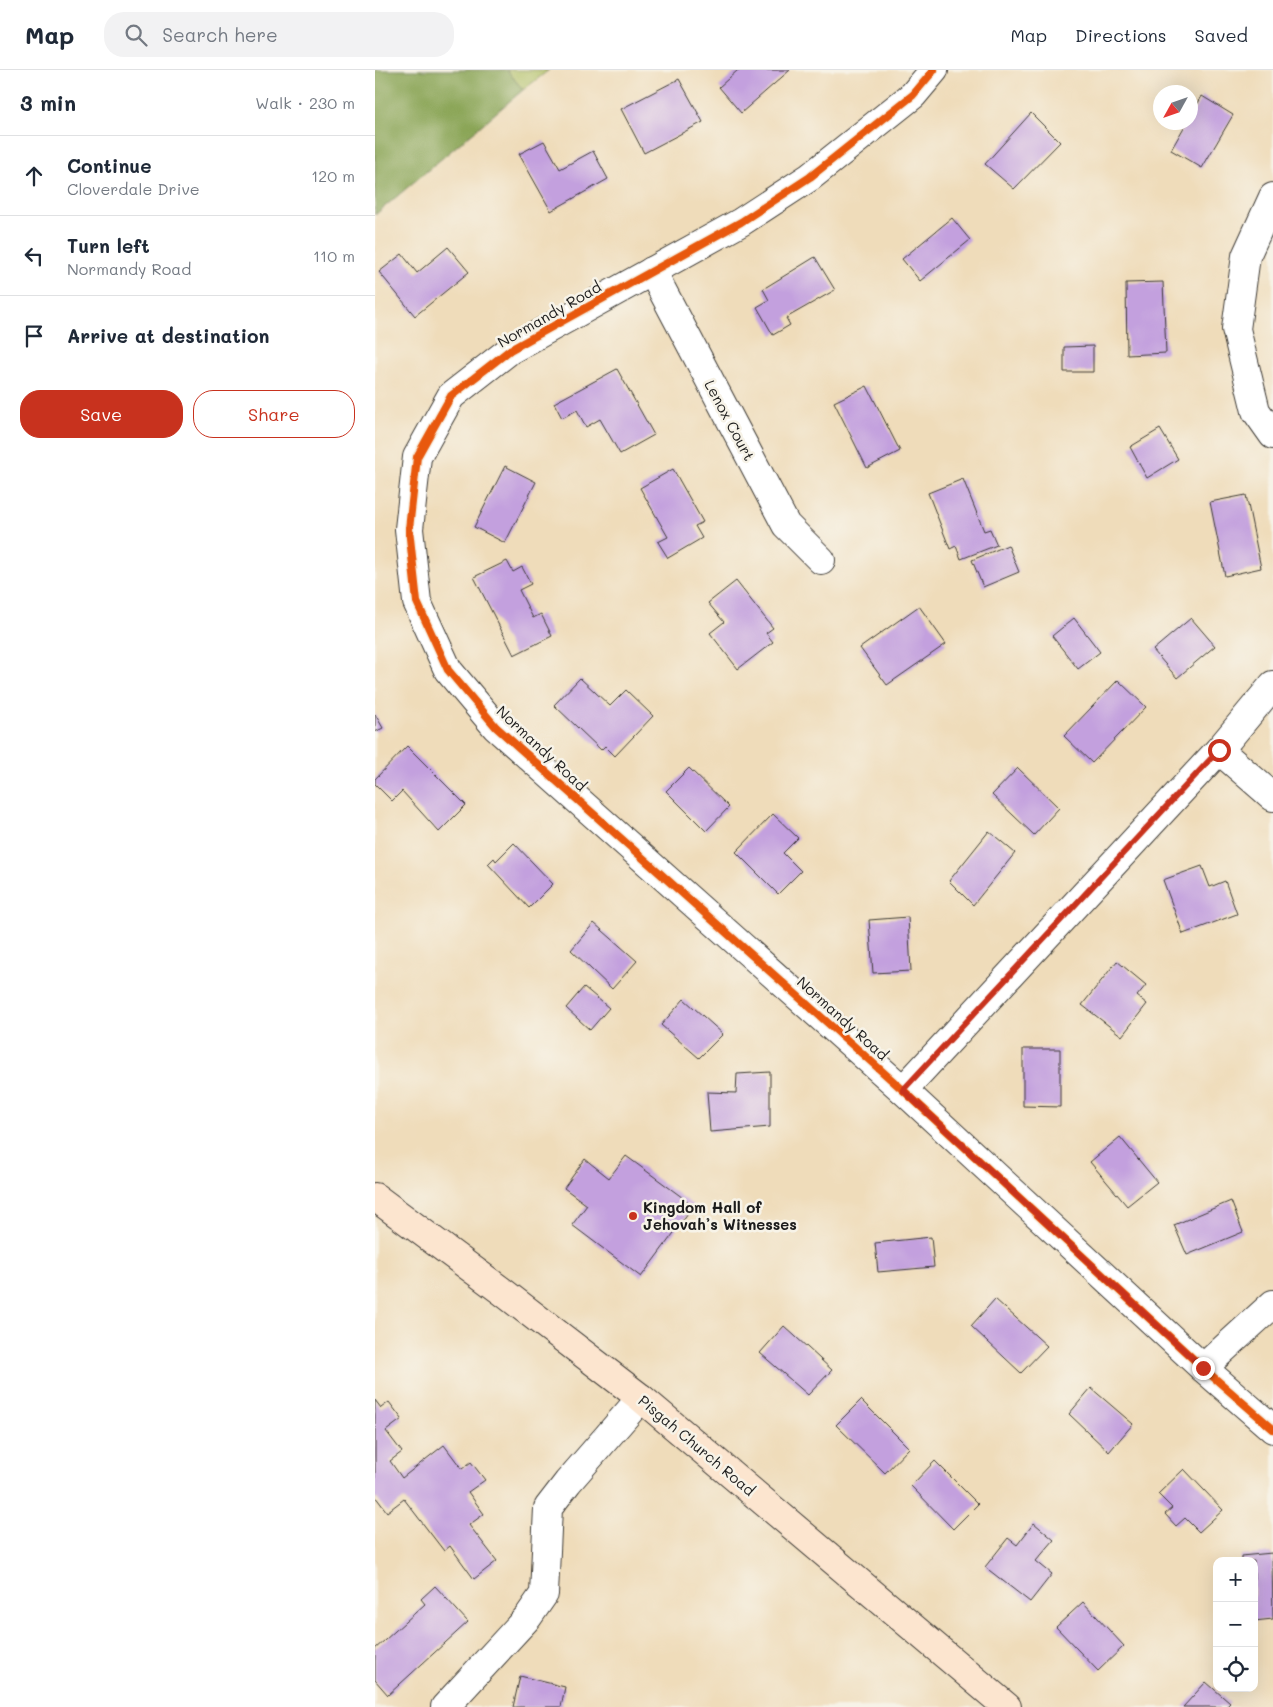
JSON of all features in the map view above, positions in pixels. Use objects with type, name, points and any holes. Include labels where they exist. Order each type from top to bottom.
[{"type":"main road","name":"Pisgah Church Road","points":[[375,1197],[641,1398],[1007,1707]]},
{"type":"street","name":"Normandy Road","points":[[935,70],[913,95],[810,177],[741,222],[510,350],[451,396],[417,457],[409,529],[417,602],[448,670],[496,727],[903,1090],[1203,1368],[1273,1429]]},
{"type":"street","points":[[1273,197],[1246,256],[1236,329],[1256,411],[1273,435]]},
{"type":"street","name":"Lenox Court","points":[[652,271],[786,525],[821,560]]},
{"type":"street","points":[[903,1090],[1219,750],[1273,685]]},
{"type":"street","points":[[1219,750],[1273,796]]},
{"type":"street","points":[[1203,1368],[1273,1304]]},
{"type":"street","points":[[445,1707],[528,1617],[544,1594],[547,1508],[641,1398]]},
{"type":"green space","points":[[375,70],[507,70],[523,90],[375,215]]},
{"type":"green space","points":[[507,70],[549,70],[523,90]]},
{"type":"building","points":[[738,70],[790,70],[741,113],[719,87]]},
{"type":"building","points":[[679,79],[703,122],[644,153],[621,109]]},
{"type":"building","points":[[1202,96],[1233,115],[1202,168],[1171,150],[1182,130],[1198,130],[1198,103]]},
{"type":"building","points":[[1031,113],[1060,142],[1014,189],[985,164]]},
{"type":"building","points":[[544,141],[560,169],[593,151],[608,179],[551,211],[519,154]]},
{"type":"building","points":[[952,218],[970,240],[920,281],[902,259]]},
{"type":"building","points":[[448,247],[469,272],[415,316],[379,272],[402,254],[417,273]]},
{"type":"building","points":[[815,257],[835,290],[786,318],[790,325],[773,335],[757,307],[769,300],[763,289]]},
{"type":"building","points":[[1163,282],[1166,353],[1127,355],[1126,283]]},
{"type":"building","points":[[1093,346],[1093,372],[1064,372],[1064,347]]},
{"type":"building","points":[[617,369],[654,435],[620,454],[600,419],[586,427],[577,410],[562,418],[554,403]]},
{"type":"building","points":[[867,386],[900,451],[867,468],[834,402]]},
{"type":"building","points":[[1160,429],[1178,459],[1147,478],[1130,447]]},
{"type":"building","points":[[505,466],[536,482],[505,543],[474,527]]},
{"type":"building","points":[[673,469],[703,522],[695,526],[702,538],[668,558],[658,542],[668,537],[640,488]]},
{"type":"building","points":[[963,479],[984,531],[990,529],[997,545],[961,559],[956,546],[950,549],[928,493]]},
{"type":"building","points":[[1246,495],[1261,568],[1225,576],[1210,502]]},
{"type":"building","points":[[1008,545],[1019,572],[983,587],[972,560]]},
{"type":"building","points":[[507,561],[513,572],[522,567],[531,584],[519,590],[533,618],[541,614],[552,636],[514,655],[474,577]]},
{"type":"building","points":[[736,581],[773,628],[766,633],[773,642],[738,669],[710,633],[724,622],[708,603]]},
{"type":"building","points":[[919,606],[946,644],[887,685],[860,648]]},
{"type":"building","points":[[1074,618],[1100,652],[1078,669],[1052,636]]},
{"type":"building","points":[[1191,618],[1215,646],[1177,678],[1153,650]]},
{"type":"building","points":[[580,678],[610,706],[626,690],[653,716],[615,756],[605,746],[601,750],[554,705]]},
{"type":"building","points":[[1118,680],[1146,707],[1092,763],[1064,736]]},
{"type":"building","points":[[375,714],[383,728],[375,732]]},
{"type":"building","points":[[407,746],[466,805],[439,832],[402,791],[392,801],[375,784],[375,779]]},
{"type":"building","points":[[689,768],[729,807],[706,831],[666,791]]},
{"type":"building","points":[[1018,768],[1059,808],[1034,835],[992,795]]},
{"type":"building","points":[[773,814],[798,838],[783,853],[801,871],[778,894],[736,852]]},
{"type":"building","points":[[989,831],[1015,853],[973,905],[949,881]]},
{"type":"building","points":[[514,843],[553,884],[529,908],[488,864],[494,858],[496,861]]},
{"type":"building","points":[[1202,866],[1210,887],[1225,881],[1237,914],[1183,934],[1163,880]]},
{"type":"building","points":[[908,917],[911,971],[873,973],[869,920]]},
{"type":"building","points":[[594,923],[637,961],[612,989],[571,950]]},
{"type":"building","points":[[1117,961],[1146,985],[1137,996],[1147,1004],[1122,1036],[1082,1005]]},
{"type":"building","points":[[584,987],[609,1008],[590,1030],[566,1008]]},
{"type":"building","points":[[684,999],[723,1034],[699,1058],[661,1025]]},
{"type":"building","points":[[1023,1049],[1060,1049],[1060,1107],[1023,1106]]},
{"type":"building","points":[[770,1072],[770,1127],[710,1132],[707,1092],[736,1093],[737,1074]]},
{"type":"building","points":[[1120,1137],[1157,1182],[1127,1206],[1090,1162]]},
{"type":"building","name":"Kingdom Hall of Jehovah’s Witnesses","points":[[626,1156],[694,1206],[641,1277],[572,1225],[587,1205],[564,1188],[585,1159],[609,1178]]},
{"type":"building","points":[[1231,1201],[1243,1232],[1187,1255],[1174,1225]]},
{"type":"building","points":[[931,1237],[934,1267],[878,1272],[875,1243]]},
{"type":"building","points":[[995,1299],[1047,1346],[1021,1373],[971,1326]]},
{"type":"building","points":[[784,1326],[832,1370],[808,1395],[760,1353]]},
{"type":"building","points":[[1091,1388],[1133,1424],[1109,1452],[1069,1414]]},
{"type":"building","points":[[375,1400],[381,1408],[389,1402],[402,1419],[386,1431],[402,1452],[390,1461],[402,1478],[444,1445],[462,1469],[471,1462],[485,1480],[468,1492],[484,1514],[469,1525],[497,1561],[474,1579],[450,1546],[444,1551],[404,1499],[387,1512],[375,1496]]},
{"type":"building","points":[[861,1400],[909,1448],[885,1473],[836,1425]]},
{"type":"building","points":[[935,1461],[978,1504],[953,1529],[911,1486]]},
{"type":"building","points":[[1184,1469],[1223,1510],[1199,1532],[1185,1518],[1176,1526],[1165,1514],[1172,1508],[1158,1494]]},
{"type":"building","points":[[1034,1523],[1054,1540],[1036,1561],[1052,1574],[1030,1602],[985,1567],[1008,1538],[1017,1545]]},
{"type":"building","points":[[1272,1553],[1273,1619],[1258,1621],[1258,1557],[1241,1556]]},
{"type":"building","points":[[435,1586],[468,1622],[388,1695],[375,1680],[375,1649],[425,1604],[421,1599]]},
{"type":"building","points":[[1083,1602],[1124,1646],[1098,1671],[1056,1627]]},
{"type":"building","points":[[520,1676],[565,1687],[561,1707],[513,1707]]},
{"type":"building","points":[[1206,1682],[1213,1688],[1213,1692],[1217,1692],[1230,1703],[1226,1707],[1183,1707]]},
{"type":"cycle path","points":[[934,70],[913,95],[810,177],[741,222],[510,350],[451,396],[417,457],[409,529],[417,602],[448,670],[496,727],[903,1090],[1203,1368],[1273,1429]]},
{"type":"place","name":"Kingdom Hall of Jehovah’s Witnesses","points":[[633,1216]]},
{"type":"route","points":[[1203,1368],[903,1090],[1219,750]]}]
